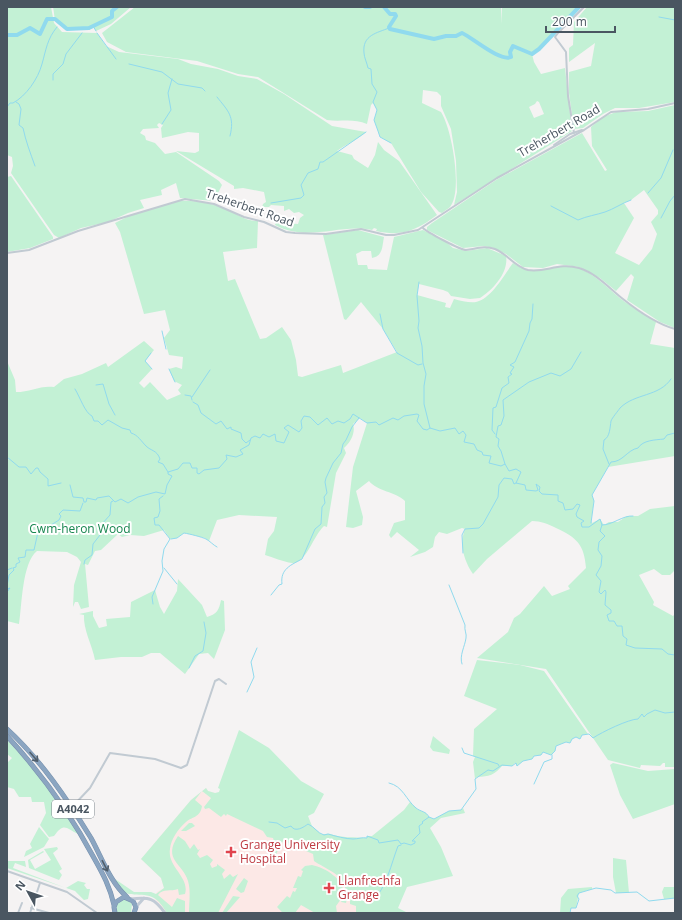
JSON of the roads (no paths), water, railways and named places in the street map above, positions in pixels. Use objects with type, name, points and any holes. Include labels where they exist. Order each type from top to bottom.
[{"type":"highway","name":"A4042","points":[[7,729],[41,766],[72,808],[97,848],[117,887],[129,898]]},
{"type":"highway","name":"A4042","points":[[7,736],[38,771],[75,824],[109,884],[114,910]]},
{"type":"highway","points":[[114,910],[121,898],[129,898],[135,911]]},
{"type":"main road","points":[[129,898],[154,900],[165,913]]},
{"type":"main road","points":[[135,911],[144,898]]},
{"type":"street","points":[[574,133],[570,114],[566,52],[555,37],[584,7]]},
{"type":"street","name":"Treherbert Road","points":[[7,253],[28,250],[78,231],[107,224],[136,213],[185,199],[214,204],[244,217],[264,222],[286,232],[326,234],[361,229],[386,235],[394,235],[423,228],[492,181],[584,130],[611,112],[648,109],[675,103]]},
{"type":"street","points":[[552,147],[574,133],[584,130]]},
{"type":"street","points":[[423,228],[458,249],[466,250],[473,247],[486,246],[496,249],[505,254],[518,266],[526,270],[540,270],[558,265],[572,266],[585,270],[638,309],[665,326],[675,329]]},
{"type":"street","points":[[72,808],[90,788],[110,753],[155,759],[181,768],[187,765],[215,681],[219,679],[226,684]]},
{"type":"street","points":[[7,871],[70,893],[97,913]]},
{"type":"street","points":[[30,913],[40,883]]},
{"type":"street","points":[[18,913],[22,903]]},
{"type":"street","points":[[31,908],[49,913]]},
{"type":"waterway","points":[[7,35],[17,35],[30,28],[40,34],[47,19],[55,19],[67,29],[89,28],[112,17],[112,11],[117,7]]},
{"type":"waterway","points":[[365,7],[370,7]]},
{"type":"waterway","points":[[384,7],[390,14],[395,14],[396,16],[389,27],[390,29],[434,39],[446,36],[456,36],[462,33],[486,49],[506,58],[511,57],[510,52],[513,46],[532,54],[539,49],[579,7]]},
{"type":"waterway","points":[[659,17],[675,20]]},
{"type":"waterway","points":[[93,26],[96,31]]},
{"type":"waterway","points":[[7,107],[10,103],[18,100],[27,92],[34,81],[40,70],[49,40],[57,27]]},
{"type":"waterway","points":[[389,28],[375,33],[368,38],[365,42],[364,56],[368,68],[371,69],[372,84],[377,92],[373,102],[377,110],[374,120],[380,137],[391,143]]},
{"type":"waterway","points":[[53,80],[53,74],[63,64],[66,54],[82,33]]},
{"type":"waterway","points":[[97,33],[116,59]]},
{"type":"waterway","points":[[129,64],[162,72],[178,84],[202,88],[205,91]]},
{"type":"waterway","points":[[162,124],[171,110],[168,93],[172,79]]},
{"type":"waterway","points":[[217,97],[230,114],[232,123],[230,136]]},
{"type":"waterway","points":[[16,102],[19,104],[21,109],[19,125],[23,128],[35,166]]},
{"type":"waterway","points":[[271,203],[301,198],[304,195],[301,185],[308,173],[318,169],[320,162],[323,162],[366,132]]},
{"type":"waterway","points":[[648,193],[661,178],[673,150]]},
{"type":"waterway","points":[[661,218],[675,195]]},
{"type":"waterway","points":[[551,206],[578,220],[608,211],[631,200]]},
{"type":"waterway","points":[[419,282],[417,296],[419,321],[418,328],[426,374],[424,404],[430,428]]},
{"type":"waterway","points":[[495,434],[492,430],[493,408],[496,407],[502,388],[509,383],[508,377],[512,374],[510,373],[514,367],[510,365],[515,362],[529,331],[532,319],[533,304]]},
{"type":"waterway","points":[[380,314],[383,329],[397,353],[418,365],[422,364]]},
{"type":"waterway","points":[[162,331],[166,349]]},
{"type":"waterway","points":[[505,464],[498,446],[499,439],[496,437],[498,426],[501,425],[504,416],[503,400],[529,382],[551,373],[560,376],[571,369],[581,352]]},
{"type":"waterway","points":[[151,353],[145,361],[152,369]]},
{"type":"waterway","points":[[169,369],[175,382]]},
{"type":"waterway","points":[[192,397],[210,370]]},
{"type":"waterway","points":[[609,464],[603,449],[604,440],[609,434],[611,421],[614,416],[626,403],[660,389],[671,379]]},
{"type":"waterway","points":[[96,385],[103,384],[109,404],[115,415]]},
{"type":"waterway","points":[[75,389],[94,421],[98,421],[102,425],[108,420],[122,428],[130,430],[131,433],[138,437],[148,448],[156,452],[160,459],[158,462],[163,464],[168,472]]},
{"type":"waterway","points":[[185,395],[191,396],[192,400]]},
{"type":"waterway","points":[[193,402],[198,405],[201,413],[216,424],[221,421],[227,429],[231,427],[231,429],[241,433],[242,439],[246,443],[250,440]]},
{"type":"waterway","points":[[70,485],[73,497],[83,498],[84,502],[86,502],[87,498],[96,500],[97,498],[109,496],[115,502],[121,499],[128,503],[138,497],[156,492],[165,494],[167,485],[172,476],[168,474],[168,472],[178,469],[183,463],[190,463],[192,468],[197,468],[197,473],[199,474],[204,470],[219,468],[227,459],[226,455],[236,457],[243,454],[240,450],[249,445],[251,438],[255,436],[260,438],[263,434],[269,437],[275,434],[276,441],[284,443],[289,432],[284,428],[288,425],[299,432],[302,428],[301,421],[304,416],[310,417],[318,425],[327,418],[332,424],[338,421],[344,423],[350,419],[353,414],[367,423],[376,422],[379,425],[393,418],[398,420],[404,416],[417,414],[419,415],[417,421],[423,429],[427,430],[430,428],[440,431],[455,428],[459,434],[463,431],[466,435],[464,442],[474,444],[477,450],[482,452],[483,455],[491,456],[489,463],[501,466],[505,464],[509,471],[516,469],[521,472],[516,483],[525,485],[526,490],[538,490],[536,484],[540,487],[539,491],[542,494],[558,495],[558,501],[563,503],[565,510],[573,509],[577,504],[580,505],[576,514],[577,517],[584,521],[581,523],[582,527],[589,527],[600,519],[602,525],[600,531],[605,536],[599,542],[598,550],[602,556],[601,566],[596,575],[601,581],[599,592],[601,594],[605,590],[606,592],[605,605],[611,610],[611,613],[607,615],[609,621],[614,621],[617,626],[622,626],[623,636],[627,639],[626,645],[635,648],[662,649],[668,654],[675,655]]},
{"type":"waterway","points":[[271,595],[279,585],[282,584],[283,575],[287,568],[302,559],[315,529],[321,524],[322,507],[325,503],[324,497],[327,493],[325,482],[326,478],[333,463],[341,453],[343,444],[352,427],[359,418]]},
{"type":"waterway","points":[[591,523],[594,501],[592,495],[611,462],[619,460],[643,443],[664,439],[667,435],[675,433]]},
{"type":"waterway","points":[[7,457],[19,467],[26,467],[31,474],[36,468],[38,468],[40,472],[48,479],[48,486],[61,483]]},
{"type":"waterway","points":[[463,553],[462,535],[465,529],[479,528],[483,524],[498,497],[499,485],[504,478],[512,479],[514,484],[516,483]]},
{"type":"waterway","points":[[153,604],[152,597],[163,571],[162,561],[164,549],[170,539],[159,525],[155,525],[154,518],[158,517],[160,511],[159,499],[163,496]]},
{"type":"waterway","points":[[84,564],[85,560],[92,555],[93,544],[100,535],[101,525],[110,515],[111,502],[113,501]]},
{"type":"waterway","points":[[7,586],[9,575],[14,570],[13,568],[16,567],[16,564],[20,562],[18,558],[25,557],[26,550],[34,550],[38,532],[45,528],[47,530],[50,528],[51,525],[59,520],[61,516],[59,514],[63,510],[80,511],[83,503]]},
{"type":"waterway","points":[[602,525],[606,525],[625,517],[633,516]]},
{"type":"waterway","points":[[171,539],[177,538],[184,533],[204,538],[217,547]]},
{"type":"waterway","points":[[7,570],[12,568]]},
{"type":"waterway","points":[[164,568],[177,584]]},
{"type":"waterway","points":[[449,585],[465,625],[466,636],[462,654],[462,664]]},
{"type":"waterway","points":[[7,589],[10,588],[7,592]]},
{"type":"waterway","points":[[189,668],[195,656],[203,651],[206,633],[204,622]]},
{"type":"waterway","points":[[247,692],[254,677],[251,662],[257,648]]},
{"type":"waterway","points":[[269,822],[277,823],[285,828],[291,826],[295,829],[302,828],[308,824],[324,835],[328,834],[353,839],[367,838],[367,836],[378,840],[379,843],[398,840],[401,844],[404,843],[411,845],[415,843],[415,841],[412,841],[420,833],[419,826],[429,817],[434,819],[449,811],[461,810],[476,789],[475,779],[488,770],[493,771],[502,765],[512,766],[516,763],[517,766],[523,761],[532,759],[534,756],[541,755],[543,752],[551,755],[555,751],[556,746],[566,742],[570,743],[572,739],[576,737],[580,739],[582,735],[589,734],[593,738],[616,726],[638,719],[642,714],[644,717],[655,710],[665,713],[675,712]]},
{"type":"waterway","points":[[462,748],[464,753],[498,764],[499,766]]},
{"type":"waterway","points":[[534,784],[544,762],[552,759],[552,755]]},
{"type":"waterway","points":[[389,783],[398,787],[413,805],[429,817]]},
{"type":"waterway","points":[[367,901],[372,902],[377,896],[388,875],[398,846],[401,845]]},
{"type":"waterway","points":[[570,913],[571,908],[576,908],[579,899],[577,896],[579,893],[596,888],[611,890],[615,893],[637,892],[649,901],[675,898]]},
{"type":"place","name":"Grange University Hospital","points":[[231,852]]},
{"type":"place","name":"Llanfrechfa Grange","points":[[329,888]]},
{"type":"park label","name":"Cwm-heron Wood","points":[[80,529]]}]
